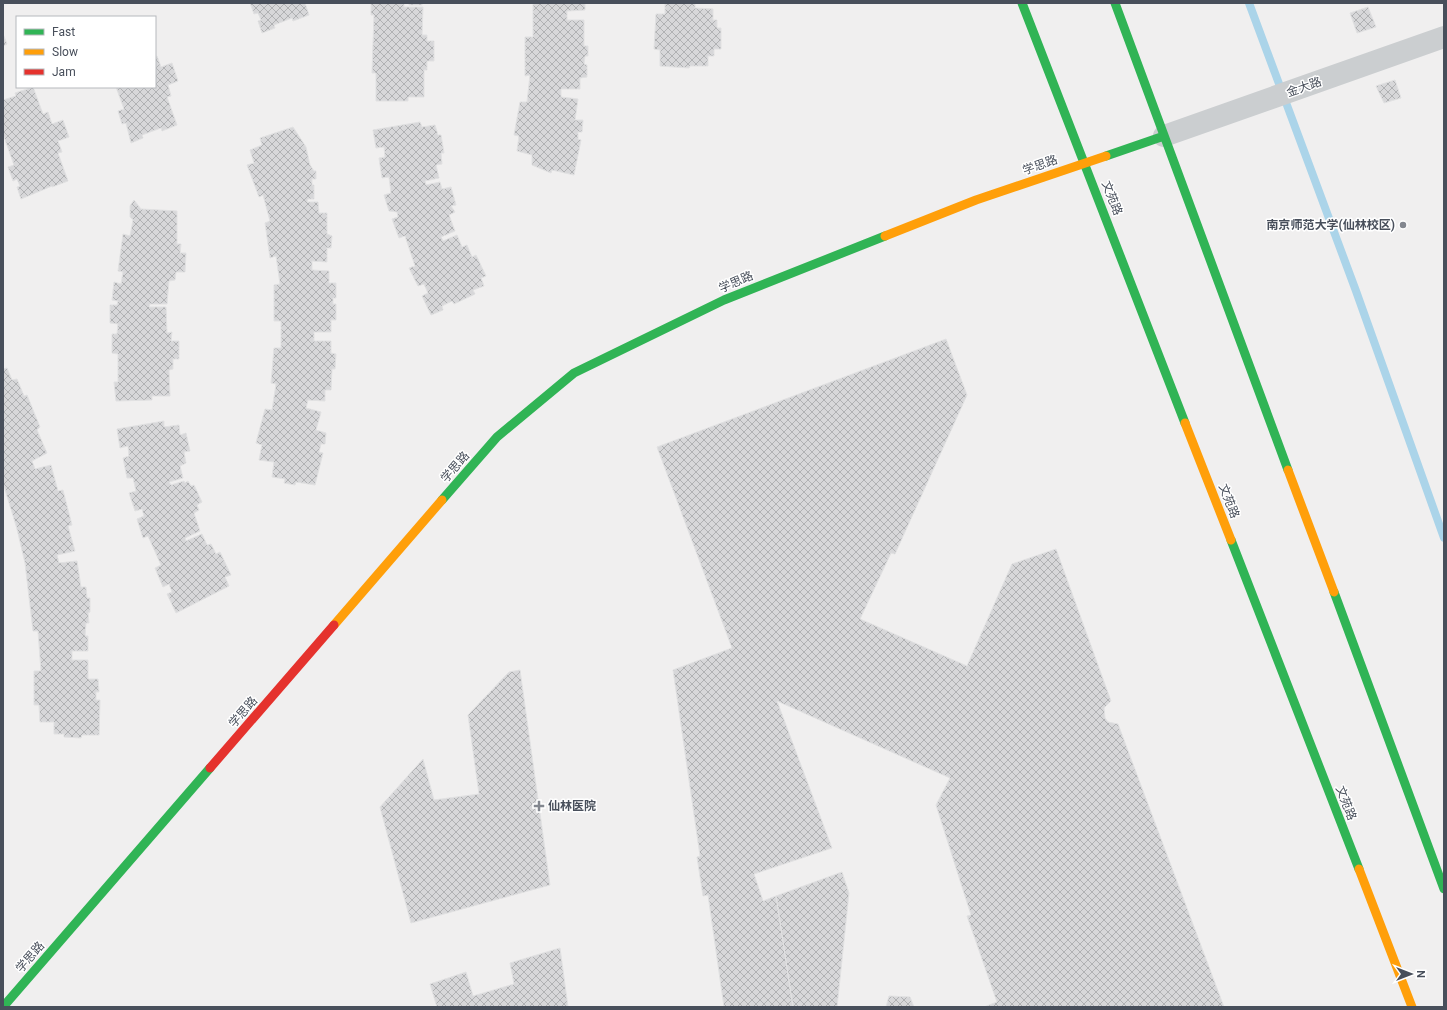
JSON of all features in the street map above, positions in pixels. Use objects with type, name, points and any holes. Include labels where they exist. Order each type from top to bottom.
[{"type":"main road","name":"文苑路","points":[[1022,3],[1412,1007]]},
{"type":"main road","points":[[1115,3],[1444,889]]},
{"type":"main road","name":"学思路","points":[[3,1007],[497,437],[574,373],[679,324],[724,300],[969,203],[1164,136]]},
{"type":"street","name":"金大路","points":[[1164,136],[1444,37]]},
{"type":"building","points":[[250,3],[305,3],[309,15],[293,21],[292,18],[274,25],[275,28],[262,33],[258,21],[261,20],[258,13],[254,14]]},
{"type":"building","points":[[371,3],[404,3],[404,7],[423,7],[422,35],[427,35],[427,41],[434,41],[434,61],[427,61],[427,70],[424,70],[424,97],[408,97],[408,101],[376,101],[376,73],[372,73],[374,15],[371,15]]},
{"type":"building","points":[[409,3],[422,3],[422,5],[409,5]]},
{"type":"building","points":[[533,3],[585,3],[585,10],[567,11],[567,20],[584,20],[584,46],[588,46],[588,56],[585,56],[584,64],[587,65],[587,77],[580,78],[580,89],[561,89],[561,97],[578,99],[575,120],[583,120],[582,132],[578,132],[578,139],[581,140],[574,175],[552,170],[551,173],[532,165],[532,155],[517,151],[519,136],[514,135],[520,102],[527,102],[530,75],[525,76],[525,37],[533,37]]},
{"type":"building","points":[[665,3],[695,3],[695,8],[713,9],[713,20],[717,20],[717,28],[721,28],[721,49],[714,49],[714,56],[708,56],[708,66],[690,66],[689,68],[660,66],[660,50],[654,49],[656,14],[665,14]]},
{"type":"building","points":[[1368,7],[1376,27],[1357,33],[1350,13]]},
{"type":"building","points":[[3,34],[7,44],[3,46]]},
{"type":"building","points":[[156,56],[161,67],[172,63],[178,81],[168,85],[171,96],[167,97],[177,125],[162,131],[161,128],[142,135],[143,138],[131,143],[126,123],[122,124],[118,111],[124,109],[116,88],[156,88]]},
{"type":"building","points":[[1395,80],[1401,98],[1384,103],[1376,86]]},
{"type":"building","points":[[33,88],[43,114],[48,112],[52,124],[63,120],[69,137],[58,141],[62,152],[58,153],[68,181],[21,199],[17,187],[20,186],[17,179],[13,181],[8,167],[14,165],[3,134],[3,100],[16,96],[15,93]]},
{"type":"building","points":[[420,122],[422,127],[435,125],[438,135],[441,135],[444,153],[441,153],[442,164],[436,165],[439,178],[425,181],[426,185],[440,182],[442,189],[451,187],[456,205],[451,206],[455,212],[449,215],[455,231],[441,237],[443,241],[457,235],[462,247],[467,245],[472,257],[476,255],[486,276],[481,278],[484,286],[473,290],[475,294],[454,304],[452,301],[442,306],[443,310],[431,315],[422,296],[428,293],[424,284],[418,286],[409,268],[415,266],[405,236],[399,238],[392,219],[398,217],[397,212],[389,211],[384,195],[391,193],[389,177],[382,178],[379,158],[385,157],[384,147],[376,148],[373,130]]},
{"type":"building","points":[[293,127],[306,147],[310,165],[314,171],[316,171],[316,179],[312,179],[312,185],[314,185],[314,199],[308,199],[307,202],[318,202],[319,213],[327,213],[327,234],[332,236],[331,248],[327,248],[327,262],[312,261],[312,270],[329,271],[329,283],[336,283],[336,298],[333,298],[333,304],[336,304],[336,320],[331,320],[331,332],[314,332],[314,341],[331,341],[331,353],[336,354],[335,369],[332,369],[331,390],[325,390],[325,401],[308,400],[306,408],[321,412],[316,430],[326,433],[325,444],[321,444],[319,452],[323,453],[315,485],[296,482],[295,485],[284,483],[285,479],[272,477],[274,462],[259,460],[262,445],[256,443],[265,409],[272,410],[276,384],[271,383],[274,348],[281,348],[281,321],[274,321],[274,285],[280,284],[276,256],[270,258],[265,223],[270,221],[263,195],[259,197],[247,165],[254,163],[250,150],[262,145],[260,138]]},
{"type":"building","points":[[134,200],[141,209],[177,211],[177,244],[181,244],[180,253],[186,253],[185,272],[176,272],[175,280],[169,281],[167,304],[150,304],[149,307],[166,307],[167,333],[172,332],[171,341],[179,341],[179,359],[173,359],[173,369],[169,370],[170,396],[152,396],[152,400],[116,401],[114,382],[118,382],[118,354],[112,353],[112,334],[117,334],[118,324],[110,323],[110,305],[117,305],[118,301],[112,300],[114,282],[121,284],[123,272],[118,271],[123,234],[130,236],[133,220],[130,217],[130,206]]},
{"type":"building","points":[[946,339],[967,395],[895,554],[891,553],[860,619],[967,666],[1012,564],[1056,549],[1111,701],[1104,708],[1105,718],[1108,722],[1118,724],[1224,1007],[984,1007],[997,1002],[967,916],[971,915],[936,805],[950,778],[777,701],[832,848],[754,874],[763,901],[776,896],[793,1007],[724,1007],[708,895],[703,896],[697,857],[700,856],[673,670],[732,648],[657,447]]},
{"type":"building","points":[[7,368],[12,380],[17,379],[24,396],[27,395],[40,427],[37,430],[47,453],[32,461],[35,469],[51,465],[58,491],[63,490],[72,525],[68,526],[75,551],[57,555],[59,563],[77,561],[81,587],[86,587],[87,598],[90,598],[90,612],[88,613],[89,623],[86,623],[85,636],[88,636],[88,651],[72,651],[72,660],[88,660],[88,679],[98,679],[99,692],[96,692],[96,700],[100,700],[99,735],[82,735],[81,738],[64,737],[64,734],[54,734],[54,722],[40,722],[39,705],[34,705],[34,671],[41,671],[38,631],[33,631],[25,563],[17,529],[3,483],[3,369]]},
{"type":"building","points":[[164,421],[164,427],[179,425],[180,435],[186,433],[190,451],[184,452],[186,463],[180,466],[183,478],[169,482],[171,485],[184,481],[185,483],[188,481],[191,486],[194,485],[202,502],[197,505],[199,510],[194,513],[200,531],[185,538],[186,541],[202,534],[207,545],[211,544],[216,554],[220,552],[231,575],[225,577],[229,586],[176,613],[167,594],[172,592],[169,584],[163,587],[155,568],[161,565],[148,536],[143,538],[137,519],[144,516],[142,509],[135,511],[129,493],[136,491],[133,478],[127,478],[123,458],[129,456],[128,446],[120,448],[117,429]]},
{"type":"building","points":[[520,670],[550,885],[411,923],[380,807],[423,759],[434,800],[479,794],[468,715],[509,672]]},
{"type":"building","points":[[842,872],[849,893],[837,1007],[793,1007],[776,896]]},
{"type":"building","points":[[560,948],[568,1007],[437,1007],[430,984],[466,972],[473,996],[514,984],[510,963]]},
{"type":"building","points":[[889,996],[910,997],[914,1007],[886,1007]]},
{"type":"waterway","points":[[1249,3],[1356,291],[1444,538]]},
{"type":"traffic: fast","points":[[1022,3],[1185,423]]},
{"type":"traffic: fast","points":[[1115,3],[1288,470]]},
{"type":"traffic: fast","points":[[1106,156],[1164,136]]},
{"type":"traffic: fast","points":[[442,500],[497,437],[574,373],[724,300],[885,236]]},
{"type":"traffic: fast","points":[[1231,540],[1359,869]]},
{"type":"traffic: fast","points":[[1334,592],[1444,889]]},
{"type":"traffic: fast","points":[[3,1007],[210,768]]},
{"type":"traffic: slow","points":[[885,236],[976,200],[1106,156]]},
{"type":"traffic: slow","points":[[1185,423],[1231,540]]},
{"type":"traffic: slow","points":[[1288,470],[1334,592]]},
{"type":"traffic: slow","points":[[334,625],[442,500]]},
{"type":"traffic: slow","points":[[1359,869],[1412,1007]]},
{"type":"traffic: jam","points":[[210,768],[334,625]]},
{"type":"place","name":"南京师范大学(仙林校区)","points":[[1403,225]]},
{"type":"place","name":"仙林医院","points":[[539,806]]}]
